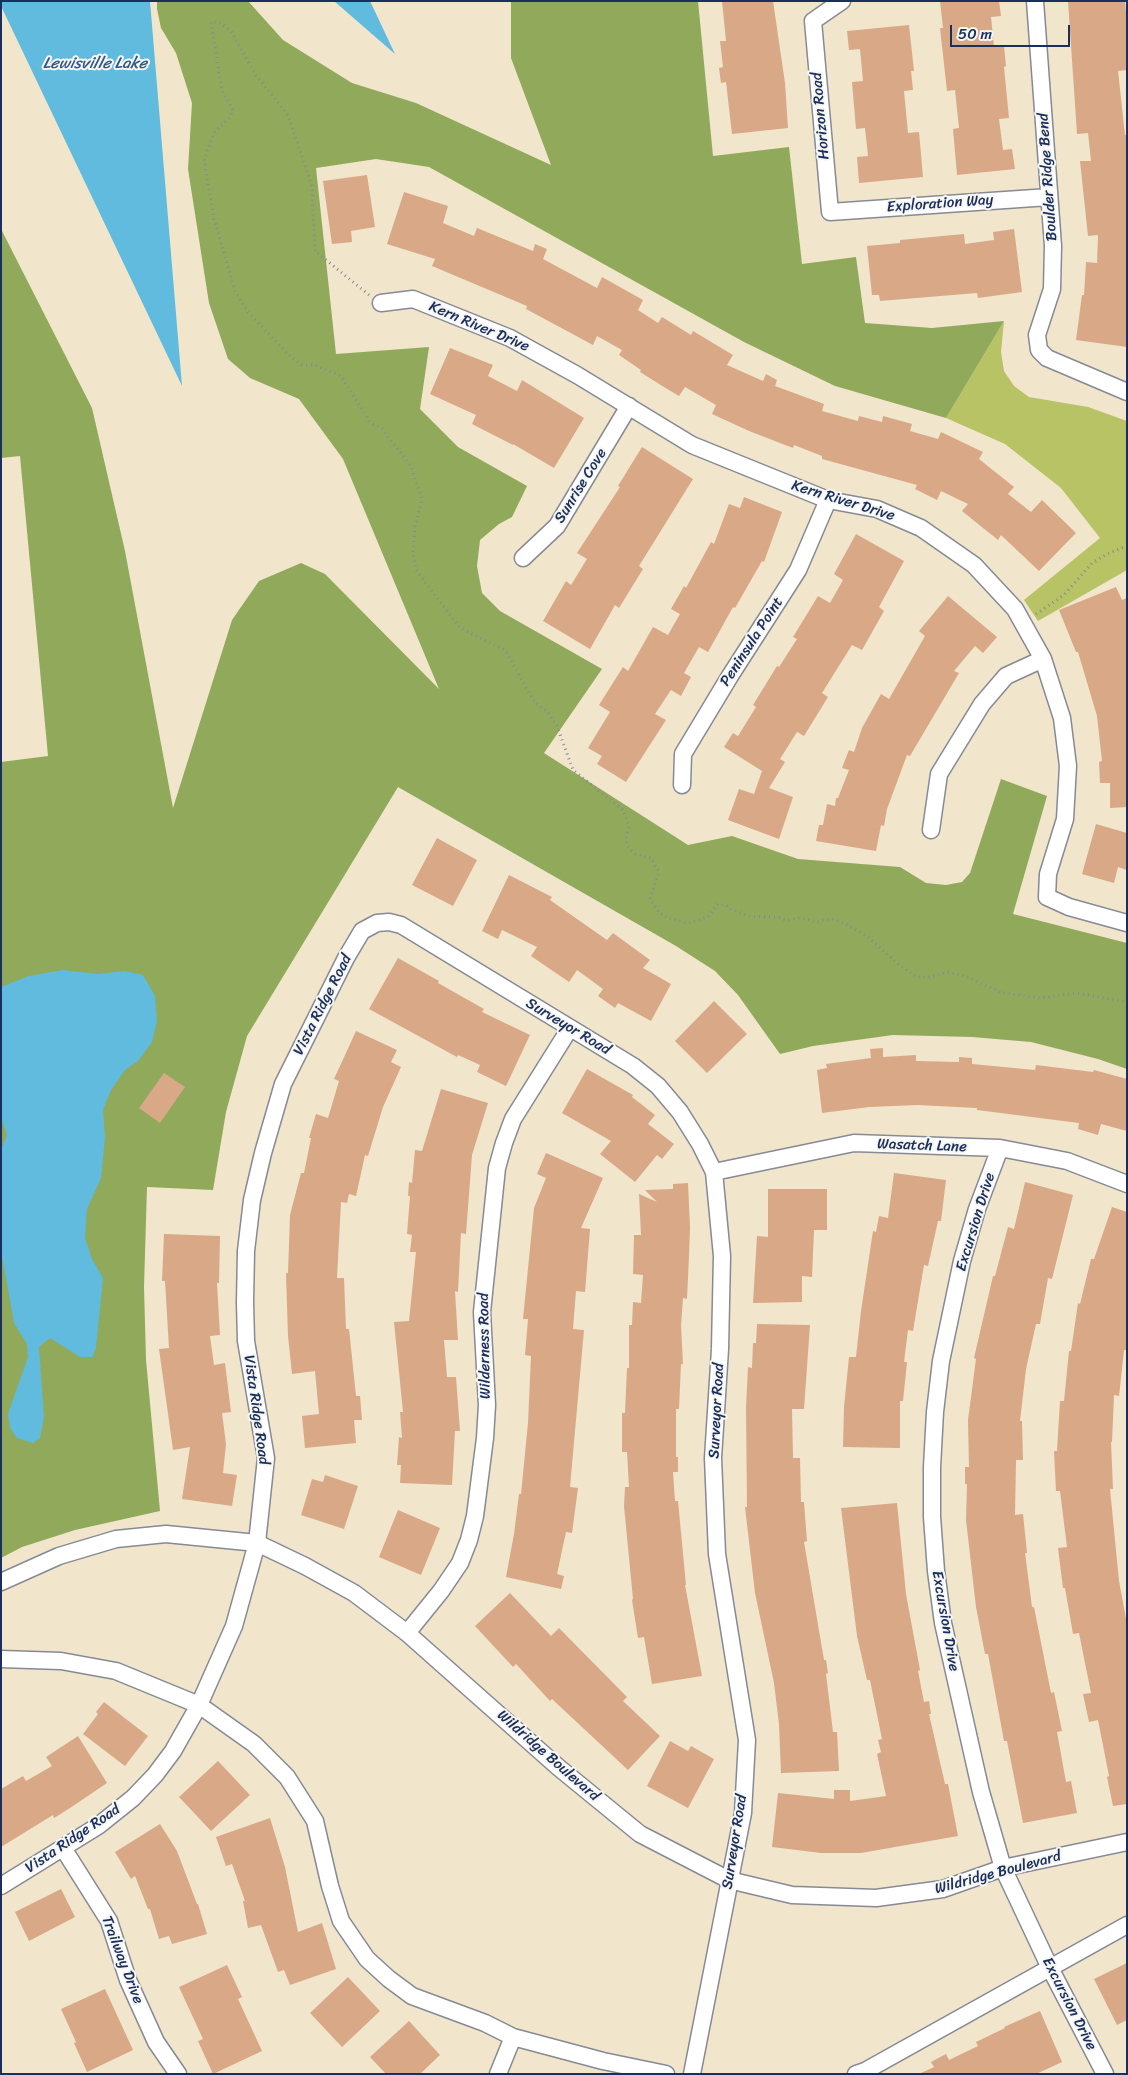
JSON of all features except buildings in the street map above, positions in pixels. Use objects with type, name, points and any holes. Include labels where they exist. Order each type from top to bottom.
[{"type":"street","name":"Horizon Road","points":[[830,212],[813,21],[842,1]]},
{"type":"street","name":"Boulder Ridge Bend","points":[[1035,1],[1053,246],[1052,289],[1037,335],[1039,350],[1047,358],[1127,392]]},
{"type":"street","name":"Exploration Way","points":[[830,212],[1049,197]]},
{"type":"street","name":"Kern River Drive","points":[[381,303],[413,300],[510,338],[577,375],[692,445],[828,500],[877,509],[921,528],[974,565],[1014,609],[1044,659],[1062,718],[1068,766],[1065,820],[1048,874],[1047,897],[1069,907],[1127,923]]},
{"type":"street","name":"Sunrise Cove","points":[[523,558],[557,526],[629,406]]},
{"type":"street","name":"Peninsula Point","points":[[682,785],[683,754],[798,570],[828,500]]},
{"type":"street","points":[[931,830],[939,774],[982,704],[1006,676],[1044,659]]},
{"type":"street","name":"Surveyor Road","points":[[377,923],[390,922],[401,926],[633,1066],[658,1086],[680,1112],[700,1144],[714,1172],[722,1256],[720,1349],[713,1458],[717,1554],[747,1740],[743,1813],[692,2074]]},
{"type":"street","name":"Vista Ridge Road","points":[[1,1886],[98,1826],[156,1775],[173,1751],[199,1705],[234,1626],[256,1543],[266,1458],[246,1341],[246,1260],[252,1200],[263,1153],[283,1084],[346,958],[362,931],[377,923]]},
{"type":"street","name":"Wilderness Road","points":[[407,1632],[441,1591],[460,1563],[469,1540],[475,1516],[485,1438],[487,1405],[482,1312],[497,1168],[504,1143],[514,1119],[570,1028]]},
{"type":"street","name":"Wasatch Lane","points":[[714,1172],[854,1144],[1000,1148],[1067,1161],[1127,1184]]},
{"type":"street","name":"Excursion Drive","points":[[1000,1148],[976,1209],[962,1261],[941,1361],[935,1412],[932,1517],[936,1571],[943,1622],[980,1792],[1003,1868],[1050,1968],[1105,2074]]},
{"type":"street","name":"Wildridge Boulevard","points":[[1,1582],[59,1556],[116,1539],[166,1534],[256,1543],[354,1592],[407,1632],[558,1767],[640,1834],[729,1880],[792,1895],[876,1898],[943,1889],[1003,1868],[1127,1842]]},
{"type":"street","points":[[1,1658],[61,1661],[116,1671],[199,1705],[254,1744],[287,1777],[315,1821],[330,1886],[341,1921],[368,1958],[389,1979],[412,1996],[485,2023],[513,2037],[603,2061],[666,2074]]},
{"type":"street","name":"Trailway Drive","points":[[63,1848],[109,1921],[128,1980],[136,1998],[156,2042],[178,2074]]},
{"type":"street","points":[[862,2073],[1127,1925]]},
{"type":"street","points":[[498,2074],[513,2037]]},
{"type":"path","points":[[333,373],[315,366],[302,364],[290,356],[248,312],[236,291],[214,219],[204,159],[215,132],[229,119],[234,110],[222,91],[211,22],[221,23],[232,31],[255,74],[288,115],[312,186],[315,252],[381,303]]},
{"type":"path","points":[[1023,623],[1064,595],[1092,563],[1127,546]]},
{"type":"green space","points":[[157,1],[248,1],[283,40],[352,83],[416,103],[551,165],[511,58],[511,1],[698,1],[713,156],[789,147],[802,264],[856,257],[865,323],[932,328],[1004,321],[946,418],[835,386],[744,342],[429,167],[376,159],[316,168],[336,354],[429,347],[420,409],[458,447],[527,486],[512,517],[499,524],[480,540],[477,566],[482,593],[500,611],[602,669],[544,753],[688,845],[732,836],[798,859],[900,867],[926,883],[946,885],[962,882],[970,873],[1001,779],[1047,796],[1013,914],[1127,943],[1127,1069],[1098,1059],[1031,1042],[972,1037],[893,1035],[813,1046],[780,1054],[738,995],[715,971],[676,946],[398,787],[247,1036],[226,1112],[213,1190],[147,1187],[144,1287],[146,1360],[160,1511],[75,1530],[22,1547],[1,1558],[1,762],[48,756],[20,456],[1,458],[1,229],[92,408],[125,551],[173,808],[232,620],[259,581],[301,563],[325,574],[439,689],[343,459],[299,399],[250,378],[228,359],[209,303],[188,169],[192,103],[176,53],[161,28]]},
{"type":"green space","points":[[1004,321],[1001,352],[1004,371],[1014,386],[1029,397],[1088,407],[1127,421],[1127,570],[1038,621],[1024,600],[1100,538],[1061,488],[1005,444],[946,418]]},
{"type":"water","name":"Lewisville Lake","points":[[1,1],[150,1],[182,386],[1,6]]},
{"type":"water","points":[[334,1],[370,1],[395,54]]},
{"type":"water","points":[[62,970],[98,974],[125,971],[143,975],[155,996],[157,1021],[152,1042],[139,1060],[125,1070],[111,1090],[103,1110],[105,1138],[101,1178],[87,1209],[85,1238],[92,1259],[103,1278],[96,1348],[92,1357],[80,1357],[50,1338],[39,1347],[44,1417],[40,1438],[33,1443],[17,1438],[10,1428],[8,1414],[28,1357],[27,1344],[14,1323],[1,1250],[1,1150],[7,1135],[1,1117],[1,987],[29,976]]}]
